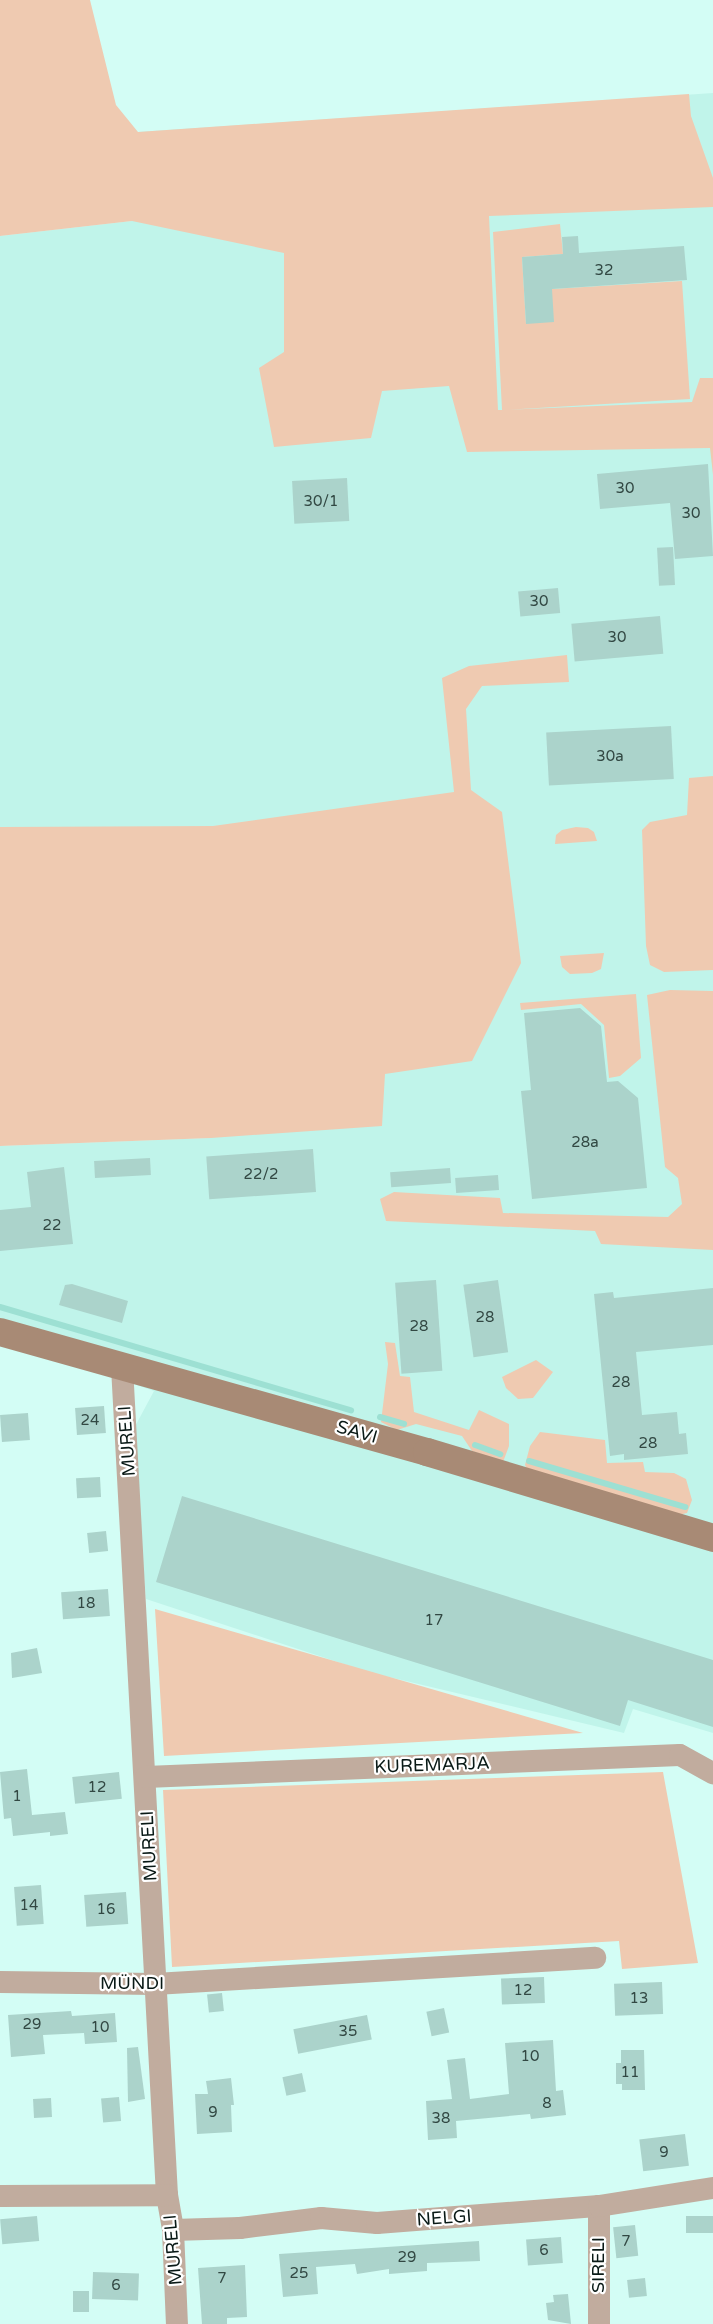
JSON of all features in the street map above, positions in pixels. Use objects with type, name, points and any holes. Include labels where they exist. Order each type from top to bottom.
[{"type":"street","name":"SAVI","points":[[0,1332],[427,1452],[713,1538]]},
{"type":"street","name":"MURELI","points":[[122,1367],[146,1777],[167,2195],[174,2230],[178,2324]]},
{"type":"street","name":"KUREMARJA","points":[[146,1777],[680,1755],[713,1773]]},
{"type":"street","name":"MÜNDI","points":[[0,1982],[155,1984],[595,1958]]},
{"type":"street","name":"NELGI","points":[[174,2230],[240,2228],[320,2218],[377,2223],[599,2206],[713,2188]]},
{"type":"street","points":[[0,2196],[167,2195]]},
{"type":"street","name":"SIRELI","points":[[599,2206],[599,2324]]},
{"type":"shaded area","points":[[0,0],[90,0],[116,105],[138,132],[689,94],[691,116],[713,178],[713,207],[489,216],[498,410],[502,410],[493,232],[560,224],[563,254],[522,257],[526,324],[552,289],[682,281],[690,399],[505,410],[692,402],[700,378],[713,378],[713,475],[710,448],[467,452],[449,386],[382,391],[371,438],[274,447],[259,368],[284,352],[284,253],[132,221],[0,236]]},
{"type":"shaded area","points":[[713,93],[713,1733],[633,1709],[624,1733],[368,1672],[146,1599],[132,1432],[154,1391],[0,1338],[0,1146],[210,1138],[213,827],[0,827],[0,236],[132,221],[138,132]]},
{"type":"shaded area","points":[[567,655],[569,682],[482,686],[466,709],[471,790],[502,812],[521,963],[472,1061],[385,1074],[382,1126],[211,1138],[0,1146],[0,827],[213,826],[454,792],[442,678],[469,666]]},
{"type":"shaded area","points":[[713,776],[713,970],[664,972],[650,965],[646,946],[642,830],[650,822],[687,815],[689,778]]},
{"type":"shaded area","points":[[576,827],[588,828],[594,832],[597,841],[555,844],[556,835],[562,830]]},
{"type":"shaded area","points":[[604,953],[601,969],[592,973],[570,974],[562,967],[560,956]]},
{"type":"shaded area","points":[[670,990],[713,991],[713,1250],[601,1244],[595,1231],[386,1221],[380,1199],[394,1192],[500,1198],[503,1213],[668,1217],[682,1204],[678,1178],[665,1167],[647,995]]},
{"type":"shaded area","points":[[636,994],[641,1058],[620,1076],[609,1078],[604,1025],[581,1004],[521,1010],[520,1003]]},
{"type":"shaded area","points":[[385,1342],[395,1343],[400,1376],[410,1377],[414,1412],[469,1430],[479,1410],[509,1424],[509,1446],[503,1462],[472,1451],[462,1436],[416,1424],[397,1430],[381,1422],[388,1364]]},
{"type":"shaded area","points":[[536,1360],[553,1372],[533,1398],[518,1399],[506,1388],[502,1377]]},
{"type":"shaded area","points":[[540,1432],[605,1440],[607,1463],[643,1462],[645,1472],[674,1473],[686,1479],[692,1500],[687,1513],[678,1515],[529,1473],[525,1465],[530,1446]]},
{"type":"shaded area","points":[[155,1609],[583,1733],[164,1756]]},
{"type":"shaded area","points":[[663,1772],[698,1963],[622,1969],[619,1941],[172,1967],[163,1790]]},
{"type":"building","points":[[578,236],[579,253],[684,246],[687,280],[552,289],[554,322],[526,324],[522,257],[563,254],[562,237]]},
{"type":"building","points":[[708,464],[713,556],[675,559],[670,503],[600,509],[597,474]]},
{"type":"building","points":[[347,478],[349,521],[294,524],[292,481]]},
{"type":"building","points":[[673,547],[675,585],[659,586],[657,548]]},
{"type":"building","points":[[558,588],[560,613],[520,616],[518,591]]},
{"type":"building","points":[[660,616],[663,654],[575,662],[571,624]]},
{"type":"building","points":[[671,726],[674,779],[549,785],[546,733]]},
{"type":"building","points":[[580,1008],[601,1026],[607,1082],[618,1081],[638,1098],[647,1188],[532,1199],[521,1091],[531,1090],[524,1013]]},
{"type":"building","points":[[313,1149],[316,1192],[209,1199],[206,1156]]},
{"type":"building","points":[[150,1158],[151,1175],[95,1178],[94,1161]]},
{"type":"building","points":[[64,1167],[73,1244],[0,1251],[0,1210],[31,1207],[27,1172]]},
{"type":"building","points":[[450,1168],[451,1183],[391,1187],[390,1172]]},
{"type":"building","points":[[498,1175],[499,1190],[456,1193],[455,1178]]},
{"type":"building","points":[[436,1280],[442,1371],[401,1374],[395,1283]]},
{"type":"building","points":[[498,1280],[508,1352],[474,1357],[463,1285]]},
{"type":"building","points":[[72,1284],[128,1301],[122,1323],[59,1305],[65,1285]]},
{"type":"building","points":[[713,1288],[713,1345],[636,1352],[642,1415],[677,1412],[679,1434],[686,1433],[688,1454],[624,1460],[624,1454],[610,1456],[594,1294],[613,1292],[614,1298]]},
{"type":"building","points":[[104,1406],[106,1433],[77,1435],[75,1408]]},
{"type":"building","points":[[28,1413],[30,1440],[2,1442],[0,1415]]},
{"type":"building","points":[[100,1477],[101,1497],[77,1498],[76,1478]]},
{"type":"building","points":[[182,1496],[713,1660],[713,1727],[628,1700],[620,1726],[156,1582]]},
{"type":"building","points":[[106,1531],[108,1551],[89,1553],[87,1533]]},
{"type":"building","points":[[108,1589],[110,1616],[63,1619],[61,1592]]},
{"type":"building","points":[[37,1648],[42,1673],[12,1678],[11,1653]]},
{"type":"building","points":[[27,1769],[32,1815],[65,1812],[68,1834],[50,1836],[50,1832],[13,1836],[11,1818],[4,1819],[0,1772]]},
{"type":"building","points":[[119,1772],[122,1799],[75,1804],[72,1777]]},
{"type":"building","points":[[41,1885],[44,1924],[17,1926],[14,1887]]},
{"type":"building","points":[[126,1892],[128,1924],[86,1927],[84,1895]]},
{"type":"building","points":[[544,1977],[545,2003],[502,2004],[501,1979]]},
{"type":"building","points":[[662,1982],[663,2014],[615,2016],[614,1984]]},
{"type":"building","points":[[222,1993],[224,2011],[209,2012],[207,1995]]},
{"type":"building","points":[[444,2008],[449,2032],[432,2036],[426,2012]]},
{"type":"building","points":[[71,2011],[72,2016],[115,2013],[117,2042],[85,2044],[84,2033],[43,2035],[45,2054],[11,2057],[8,2015]]},
{"type":"building","points":[[367,2015],[372,2040],[298,2054],[293,2029]]},
{"type":"building","points":[[553,2040],[556,2091],[563,2090],[566,2115],[531,2119],[530,2114],[456,2121],[457,2138],[428,2140],[426,2101],[452,2099],[447,2060],[465,2058],[470,2099],[509,2094],[505,2043]]},
{"type":"building","points":[[138,2047],[145,2099],[128,2102],[127,2048]]},
{"type":"building","points":[[621,2050],[644,2050],[645,2090],[622,2090],[622,2084],[616,2084],[616,2063],[621,2063]]},
{"type":"building","points":[[302,2073],[306,2092],[286,2096],[282,2077]]},
{"type":"building","points":[[231,2078],[234,2105],[231,2105],[232,2132],[197,2134],[195,2094],[208,2094],[206,2081]]},
{"type":"building","points":[[119,2097],[121,2121],[103,2122],[101,2099]]},
{"type":"building","points":[[51,2098],[52,2117],[34,2118],[33,2099]]},
{"type":"building","points":[[685,2134],[689,2166],[643,2171],[639,2140]]},
{"type":"building","points":[[37,2216],[39,2241],[2,2244],[0,2219]]},
{"type":"building","points":[[686,2216],[713,2216],[713,2233],[686,2233]]},
{"type":"building","points":[[635,2225],[638,2256],[616,2258],[613,2227]]},
{"type":"building","points":[[561,2237],[563,2263],[528,2265],[526,2239]]},
{"type":"building","points":[[479,2241],[480,2261],[427,2263],[427,2271],[389,2274],[389,2269],[357,2274],[355,2264],[316,2267],[318,2294],[283,2297],[279,2254]]},
{"type":"building","points":[[245,2265],[247,2317],[227,2318],[227,2324],[202,2324],[198,2268]]},
{"type":"building","points":[[93,2272],[139,2274],[138,2301],[92,2299]]},
{"type":"building","points":[[645,2278],[647,2296],[629,2298],[627,2280]]},
{"type":"building","points":[[73,2291],[89,2291],[89,2312],[73,2312]]},
{"type":"building","points":[[568,2294],[571,2324],[548,2320],[546,2303],[554,2302],[553,2295]]},
{"type":"waterway","points":[[0,1307],[351,1410]]},
{"type":"waterway","points":[[380,1417],[404,1424]]},
{"type":"waterway","points":[[475,1445],[500,1454]]},
{"type":"waterway","points":[[529,1461],[685,1507]]}]
